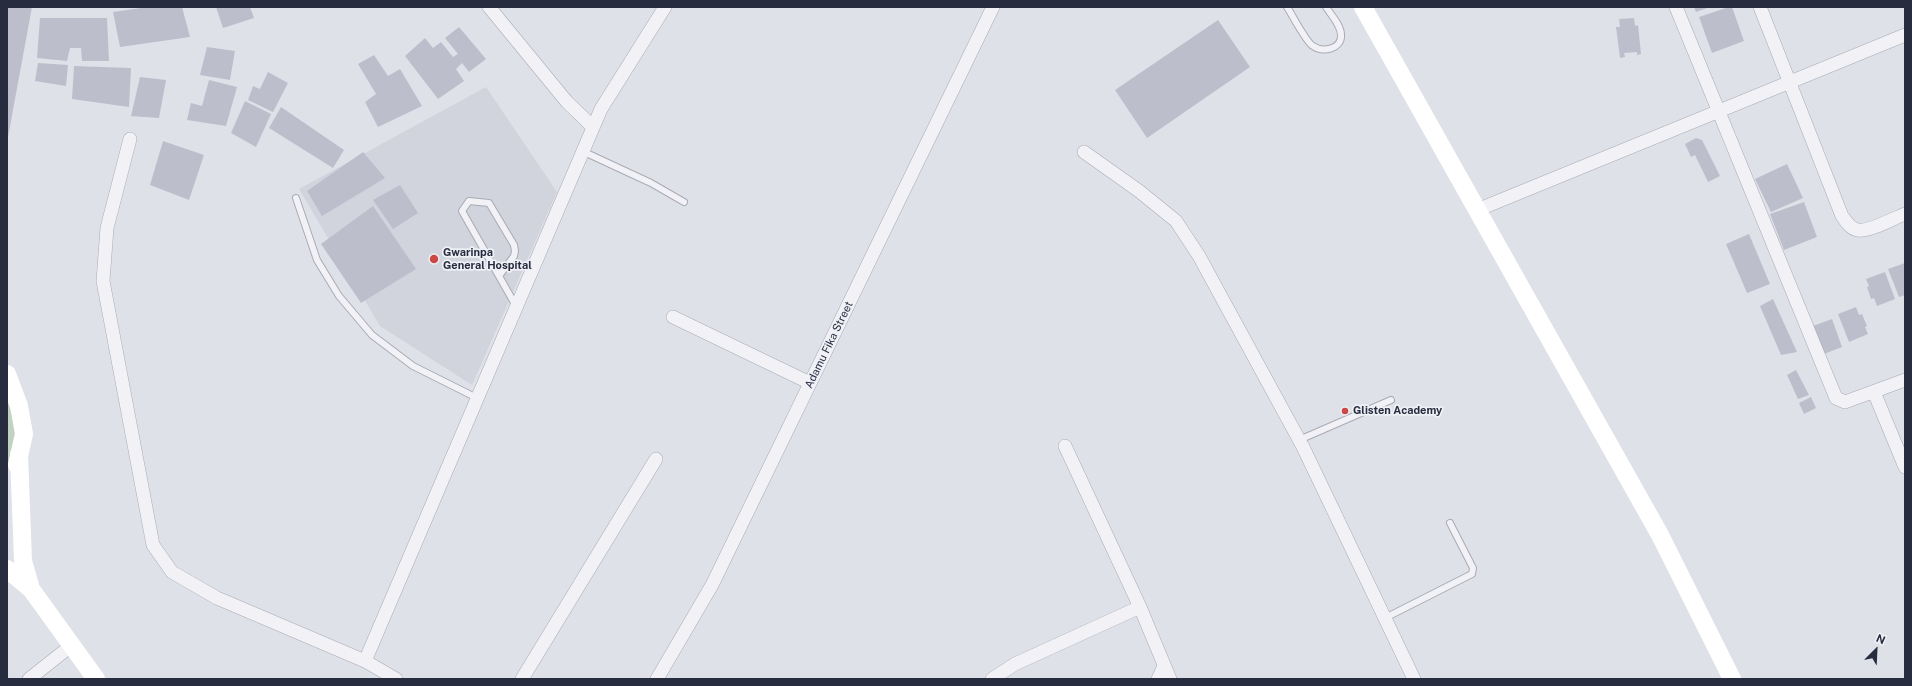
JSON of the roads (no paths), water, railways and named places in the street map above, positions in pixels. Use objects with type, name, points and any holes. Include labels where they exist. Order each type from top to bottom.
[{"type":"street","points":[[489,7],[567,102],[593,127]]},
{"type":"street","points":[[365,661],[601,109],[665,7]]},
{"type":"street","name":"Adamu Fika Street","points":[[657,679],[712,586],[993,7]]},
{"type":"street","points":[[1363,7],[1476,210],[1597,420],[1656,528],[1732,679]]},
{"type":"street","points":[[1676,7],[1836,398],[1845,402],[1905,380]]},
{"type":"street","points":[[1760,7],[1842,216],[1848,224],[1856,230],[1864,230],[1905,214]]},
{"type":"street","points":[[1476,210],[1905,35]]},
{"type":"street","points":[[130,139],[107,228],[103,281],[153,545],[172,572],[217,598],[365,661],[396,679]]},
{"type":"street","points":[[1084,152],[1139,191],[1176,221],[1200,256],[1299,440],[1414,679]]},
{"type":"street","points":[[673,316],[810,383]]},
{"type":"street","points":[[7,374],[19,406],[24,434],[16,467],[7,481]]},
{"type":"street","points":[[1874,392],[1905,467]]},
{"type":"street","points":[[1065,446],[1140,607],[1170,679]]},
{"type":"street","points":[[19,454],[23,561],[31,589]]},
{"type":"street","points":[[522,679],[656,459]]},
{"type":"street","points":[[7,569],[31,589],[96,679]]},
{"type":"street","points":[[992,679],[1015,664],[1140,607]]},
{"type":"street","points":[[29,679],[72,646]]},
{"type":"street","points":[[1158,679],[1164,666]]},
{"type":"lane","points":[[1287,7],[1312,46],[1320,50],[1328,50],[1338,44],[1342,36],[1340,28],[1326,7]]},
{"type":"lane","points":[[582,151],[651,183],[684,202]]},
{"type":"lane","points":[[296,198],[318,260],[339,296],[372,334],[413,366],[477,398]]},
{"type":"lane","points":[[499,276],[514,256],[514,245],[489,203],[469,201],[462,211],[516,306]]},
{"type":"lane","points":[[1299,440],[1391,400]]},
{"type":"lane","points":[[1384,618],[1472,574],[1473,568],[1450,523]]},
{"type":"place","name":"Gwarinpa General Hospital","points":[[434,259]]},
{"type":"place","name":"Glisten Academy","points":[[1345,411]]}]
